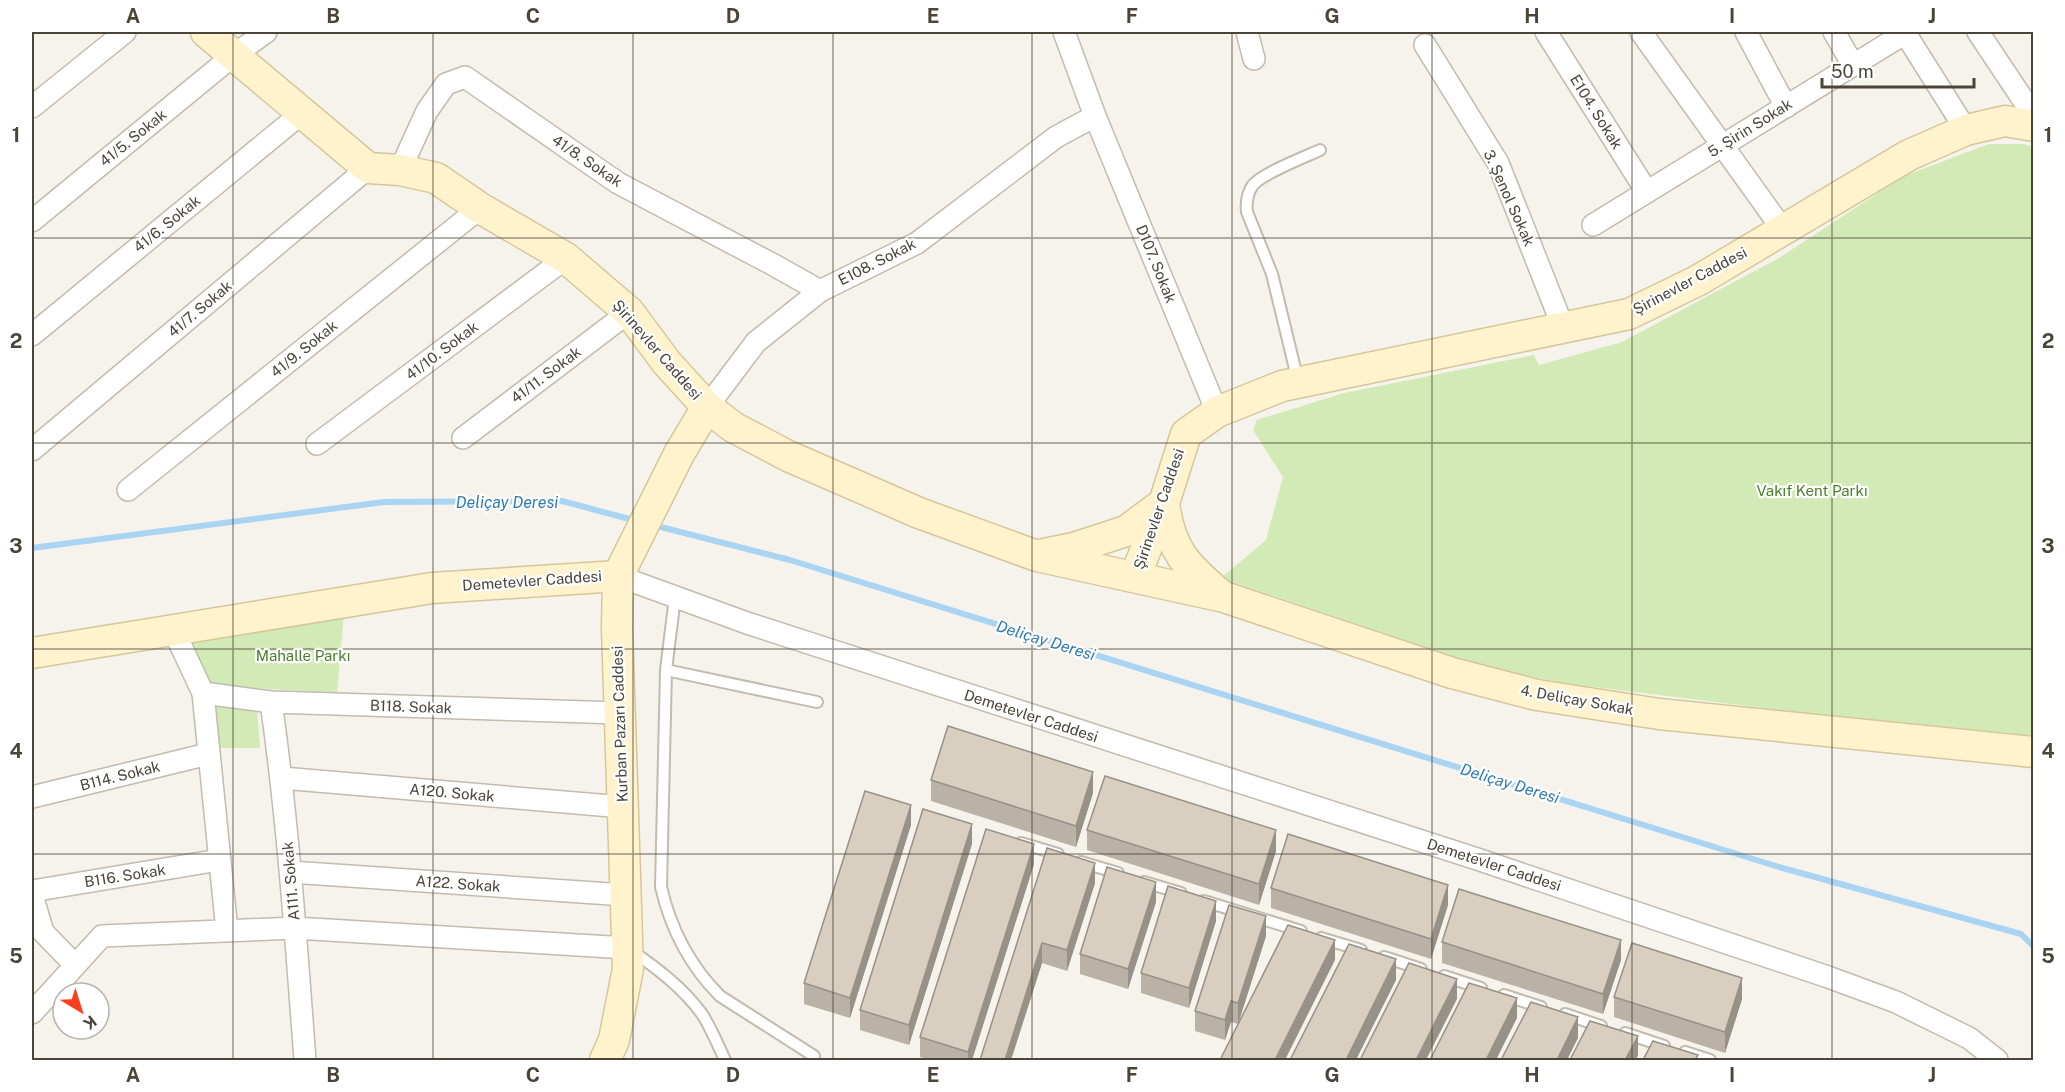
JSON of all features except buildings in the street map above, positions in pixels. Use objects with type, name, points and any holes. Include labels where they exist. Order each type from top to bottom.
[{"type":"main road","points":[[206,32],[368,168]]},
{"type":"main road","name":"Şirinevler Caddesi","points":[[368,168],[400,170],[436,178],[480,208],[566,258],[629,312],[667,363],[707,407],[733,427],[788,456],[919,513],[1036,556],[1135,577],[1164,503],[1186,434],[1217,412],[1282,386],[1629,314],[1697,281],[1909,155],[1966,130],[2005,122],[2034,126]]},
{"type":"main road","name":"Kurban Pazarı Caddesi","points":[[605,1060],[614,1040],[628,969],[617,628],[621,569],[679,454],[707,407]]},
{"type":"main road","points":[[1036,556],[1074,548],[1126,531],[1164,503],[1167,525],[1173,543],[1196,574],[1224,597]]},
{"type":"main road","name":"Demetevler Caddesi","points":[[32,653],[432,588],[621,569]]},
{"type":"main road","name":"4. Deliçay Sokak","points":[[1135,577],[1224,597],[1452,673],[1537,695],[1659,714],[2034,752]]},
{"type":"street","points":[[35,98],[125,32]]},
{"type":"street","name":"41/5. Sokak","points":[[32,221],[234,55],[266,32]]},
{"type":"street","name":"D107. Sokak","points":[[1064,32],[1095,116],[1217,412]]},
{"type":"street","points":[[1247,32],[1254,59]]},
{"type":"street","name":"E104. Sokak","points":[[1546,32],[1647,192]]},
{"type":"street","points":[[1641,32],[1783,230]]},
{"type":"street","points":[[1746,32],[1786,106]]},
{"type":"street","points":[[1834,32],[1853,65]]},
{"type":"street","points":[[1906,32],[1966,130]]},
{"type":"street","name":"5. Şirin Sokak","points":[[1593,225],[1906,32]]},
{"type":"street","points":[[1978,32],[2034,116]]},
{"type":"street","name":"3. Şenol Sokak","points":[[1425,45],[1498,163],[1563,327]]},
{"type":"street","name":"41/8. Sokak","points":[[400,170],[427,111],[446,84],[465,77],[618,183],[820,291]]},
{"type":"street","name":"41/6. Sokak","points":[[32,335],[302,112]]},
{"type":"street","name":"E108. Sokak","points":[[707,407],[756,342],[820,291],[917,243],[1056,137],[1095,116]]},
{"type":"street","name":"41/7. Sokak","points":[[32,450],[368,168]]},
{"type":"street","name":"41/9. Sokak","points":[[128,490],[480,208]]},
{"type":"street","name":"41/10. Sokak","points":[[318,444],[566,258]]},
{"type":"street","name":"41/11. Sokak","points":[[463,438],[629,312]]},
{"type":"street","name":"Demetevler Caddesi","points":[[621,569],[675,597],[747,623],[1489,862],[1828,977],[1896,1002],[1969,1038],[1997,1060]]},
{"type":"street","points":[[174,629],[203,693],[227,931]]},
{"type":"street","name":"B118. Sokak","points":[[203,693],[271,702],[620,713]]},
{"type":"street","name":"A111. Sokak","points":[[271,702],[282,778],[291,872],[305,1060]]},
{"type":"street","name":"B114. Sokak","points":[[32,797],[208,754]]},
{"type":"street","name":"A120. Sokak","points":[[282,778],[623,807]]},
{"type":"street","name":"B116. Sokak","points":[[32,893],[219,860]]},
{"type":"street","name":"A122. Sokak","points":[[291,872],[626,895]]},
{"type":"street","points":[[32,893],[36,922],[75,965]]},
{"type":"street","points":[[32,1013],[102,936],[295,928],[627,948]]},
{"type":"lane","points":[[1299,383],[1272,274],[1246,212],[1246,202],[1248,194],[1258,180],[1320,150]]},
{"type":"lane","points":[[675,597],[666,670],[661,887],[671,923],[678,940],[697,970],[720,996],[814,1056]]},
{"type":"lane","points":[[666,670],[817,702]]},
{"type":"lane","points":[[1009,839],[1427,971]]},
{"type":"lane","points":[[627,948],[658,968],[686,995],[703,1016],[725,1060]]},
{"type":"lane","points":[[1438,974],[1608,1028]]},
{"type":"lane","points":[[1619,1032],[1710,1060]]},
{"type":"green space","name":"Vakıf Kent Parkı","points":[[1989,144],[2024,144],[2033,147],[2033,738],[2009,733],[1829,716],[1562,683],[1478,665],[1221,578],[1266,540],[1283,477],[1253,430],[1257,420],[1344,393],[1534,355],[1539,365],[1622,342],[1779,258],[1904,176]]},
{"type":"green space","name":"Mahalle Parkı","points":[[344,614],[337,693],[203,685],[187,639]]},
{"type":"green space","points":[[215,706],[257,706],[260,748],[216,748]]},
{"type":"waterway","name":"Deliçay Deresi","points":[[32,548],[384,502],[562,501],[637,521]]},
{"type":"waterway","name":"Deliçay Deresi","points":[[653,525],[790,560],[1779,867],[2021,934],[2034,947]]}]
